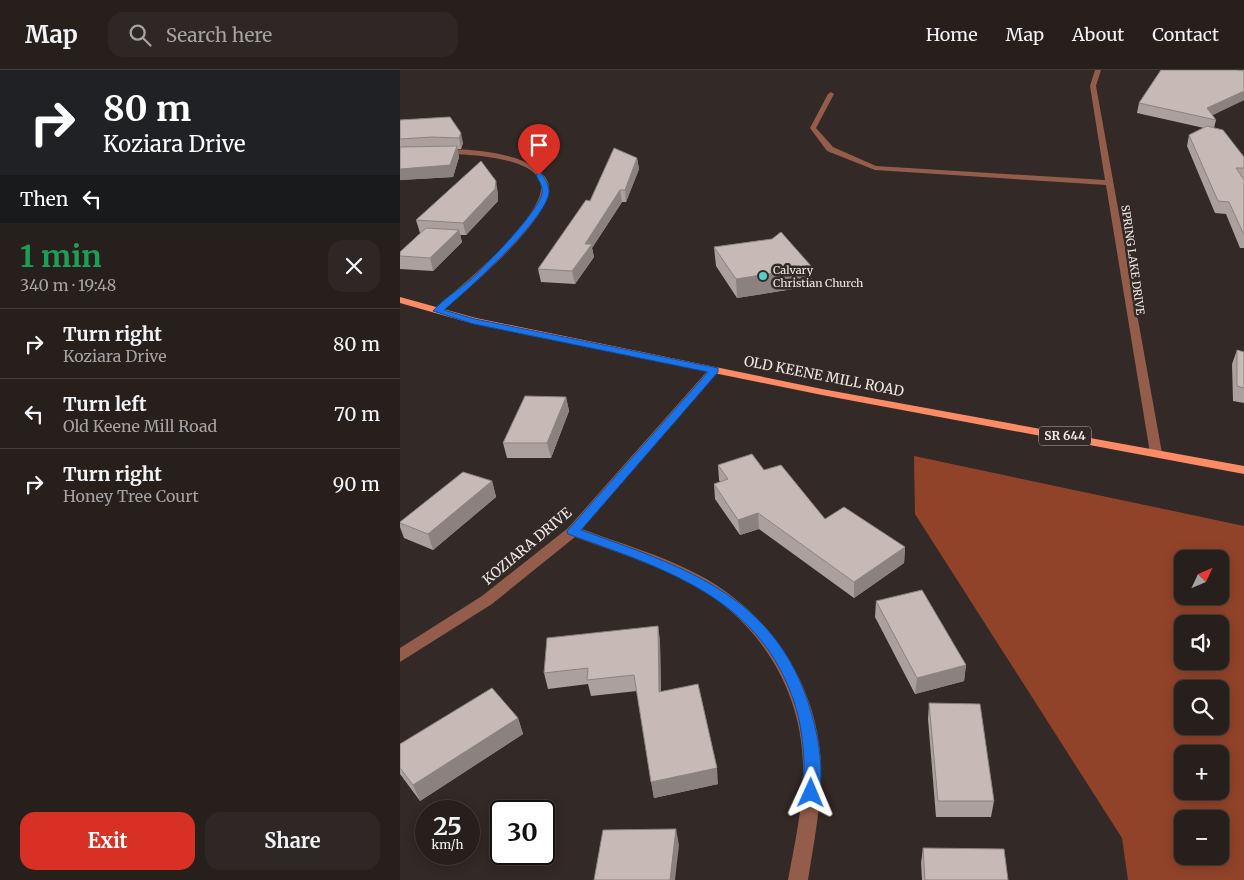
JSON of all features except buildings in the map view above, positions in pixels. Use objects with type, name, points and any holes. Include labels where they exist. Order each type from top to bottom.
[{"type":"main road","name":"OLD KEENE MILL ROAD","points":[[400,300],[474,321],[822,392],[1244,470]]},
{"type":"street","name":"SPRING LAKE DRIVE","points":[[1098,70],[1093,86],[1110,182],[1130,317],[1156,453]]},
{"type":"street","points":[[831,94],[813,128],[830,149],[875,168],[1110,182]]},
{"type":"street","points":[[428,152],[465,152],[503,158],[531,169],[539,175],[545,184],[542,202],[519,233],[475,280],[437,311]]},
{"type":"street","name":"KOZIARA DRIVE","points":[[400,656],[487,600],[573,531],[714,370]]},
{"type":"street","points":[[573,531],[651,560],[694,579],[715,591],[739,609],[777,652],[791,676],[803,708],[809,731],[812,762],[811,793],[798,880]]},
{"type":"shaded area","points":[[914,456],[1244,526],[1244,880],[1128,880],[1122,838],[915,514]]},
{"type":"place","name":"Calvary Christian Church","points":[[763,276]]},
{"type":"route","points":[[539,175],[545,184],[542,202],[519,233],[475,280],[437,311],[474,321],[714,370],[625,474],[573,531],[651,560],[694,579],[715,591],[739,609],[760,631],[777,652],[791,676],[803,708],[809,731],[812,762],[811,793]]}]
